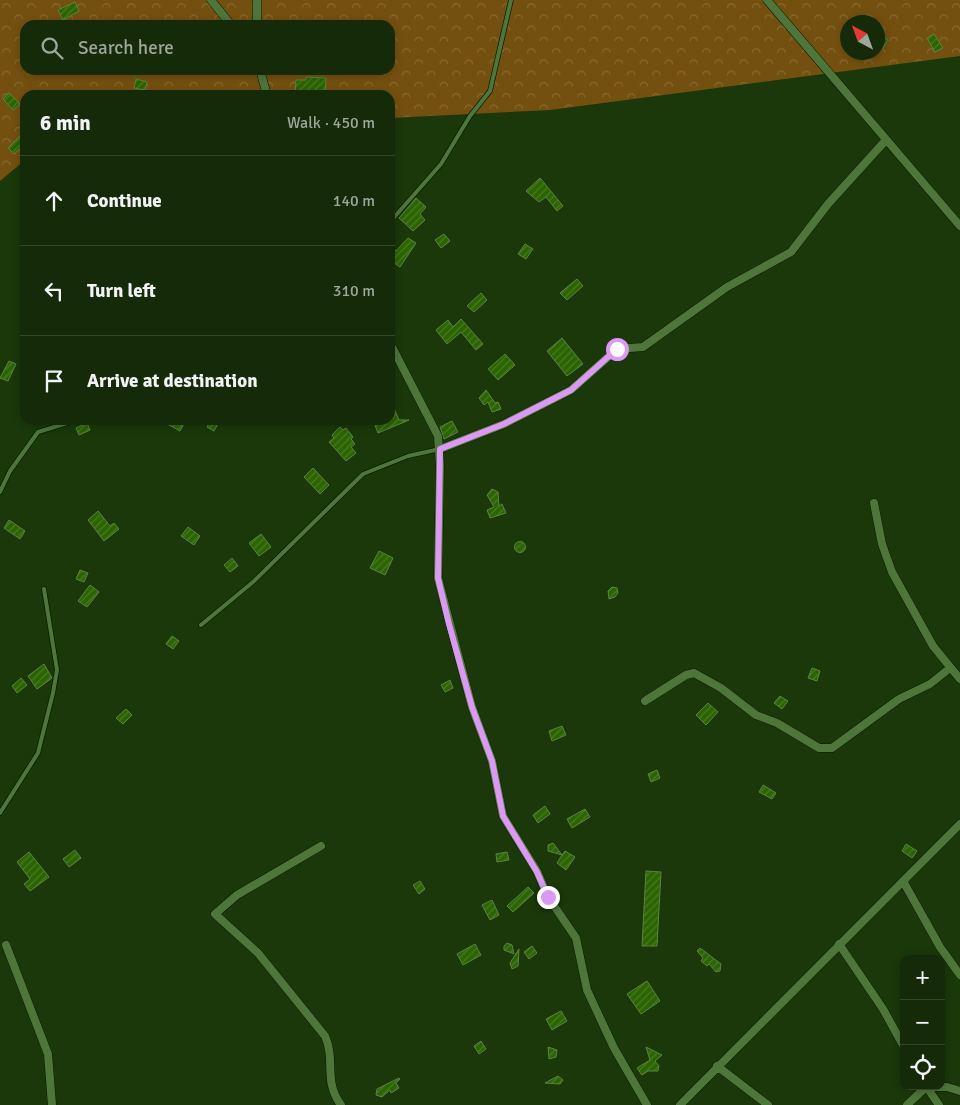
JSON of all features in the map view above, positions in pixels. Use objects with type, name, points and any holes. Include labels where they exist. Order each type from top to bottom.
[{"type":"street","points":[[211,0],[226,20]]},
{"type":"street","points":[[257,0],[257,20]]},
{"type":"street","points":[[767,0],[960,226]]},
{"type":"street","points":[[261,75],[266,90]]},
{"type":"street","points":[[440,449],[504,424],[571,390],[617,349],[643,347],[728,287],[791,252],[828,204],[886,140]]},
{"type":"street","points":[[395,352],[433,423],[440,449],[438,578],[472,707],[492,761],[503,816],[537,872],[548,897],[576,938],[587,990],[614,1048],[647,1105]]},
{"type":"street","points":[[874,502],[882,544],[892,572],[933,646],[960,679]]},
{"type":"street","points":[[645,701],[686,675],[694,673],[721,688],[756,715],[777,723],[819,748],[824,749],[832,748],[899,700],[930,684],[950,668]]},
{"type":"street","points":[[680,1105],[839,944],[959,828]]},
{"type":"street","points":[[321,846],[237,895],[215,914],[258,953],[325,1036],[330,1048],[332,1091],[341,1105]]},
{"type":"street","points":[[903,881],[940,947],[960,974]]},
{"type":"street","points":[[839,944],[883,1009],[903,1045]]},
{"type":"street","points":[[6,945],[48,1054],[52,1105]]},
{"type":"street","points":[[717,1066],[768,1105]]},
{"type":"street","points":[[945,1087],[960,1091]]},
{"type":"street","points":[[907,1105],[923,1090]]},
{"type":"street","points":[[928,1090],[939,1105]]},
{"type":"lane","points":[[395,216],[440,164],[470,116],[490,91],[511,0]]},
{"type":"lane","points":[[0,492],[10,471],[38,432],[61,425]]},
{"type":"lane","points":[[201,626],[253,582],[362,474],[408,456],[440,449]]},
{"type":"lane","points":[[0,813],[38,753],[53,693],[57,670],[44,589]]},
{"type":"green space","points":[[0,0],[960,0],[960,56],[550,110],[395,118],[395,90],[20,90],[20,164],[0,181]]},
{"type":"building","points":[[75,2],[79,11],[63,20],[58,10]]},
{"type":"building","points":[[934,34],[943,48],[935,52],[927,38]]},
{"type":"building","points":[[306,77],[326,78],[325,90],[295,90],[296,80],[306,80]]},
{"type":"building","points":[[136,79],[147,82],[145,90],[134,88]]},
{"type":"building","points":[[9,93],[20,104],[13,110],[3,99]]},
{"type":"building","points":[[20,136],[20,149],[14,154],[8,148]]},
{"type":"building","points":[[540,178],[563,206],[557,211],[546,197],[539,202],[526,191]]},
{"type":"building","points":[[416,198],[426,207],[420,214],[425,220],[413,231],[399,218]]},
{"type":"building","points":[[444,234],[450,241],[441,248],[435,240]]},
{"type":"building","points":[[408,238],[416,243],[400,267],[395,264],[396,251]]},
{"type":"building","points":[[525,244],[533,249],[526,259],[518,254]]},
{"type":"building","points":[[577,279],[583,286],[567,300],[560,293]]},
{"type":"building","points":[[481,293],[487,300],[474,312],[467,306]]},
{"type":"building","points":[[461,319],[483,344],[476,350],[461,332],[447,344],[436,330],[448,320],[453,327]]},
{"type":"building","points":[[562,338],[583,364],[567,376],[547,351]]},
{"type":"building","points":[[505,354],[515,365],[498,380],[488,369]]},
{"type":"building","points":[[9,361],[16,364],[8,381],[0,378]]},
{"type":"building","points":[[486,390],[495,403],[498,402],[501,409],[492,412],[488,402],[484,405],[479,398]]},
{"type":"building","points":[[395,411],[399,420],[409,420],[378,433],[375,425],[395,425]]},
{"type":"building","points":[[452,421],[458,432],[444,439],[440,427]]},
{"type":"building","points":[[88,425],[90,430],[79,435],[76,428]]},
{"type":"building","points":[[169,425],[183,425],[180,431]]},
{"type":"building","points":[[208,425],[217,425],[214,431],[207,427]]},
{"type":"building","points":[[340,427],[343,430],[346,428],[353,437],[351,439],[355,444],[351,447],[356,453],[346,461],[329,442],[334,438],[332,435]]},
{"type":"building","points":[[313,468],[329,485],[320,494],[304,477]]},
{"type":"building","points":[[492,489],[498,492],[499,506],[502,504],[506,513],[490,518],[487,510],[494,507],[487,495]]},
{"type":"building","points":[[98,511],[110,526],[114,523],[119,529],[104,541],[88,520]]},
{"type":"building","points":[[9,520],[25,531],[20,539],[4,528]]},
{"type":"building","points":[[188,527],[200,536],[194,545],[181,536]]},
{"type":"building","points":[[261,534],[271,547],[259,556],[249,543]]},
{"type":"building","points":[[520,541],[526,547],[520,553],[514,547]]},
{"type":"building","points":[[379,551],[393,558],[385,575],[370,568]]},
{"type":"building","points":[[232,558],[238,566],[230,572],[224,565]]},
{"type":"building","points":[[80,570],[88,573],[84,582],[76,579]]},
{"type":"building","points":[[90,585],[99,592],[87,607],[78,601]]},
{"type":"building","points":[[612,587],[617,588],[618,593],[615,597],[609,599],[608,591]]},
{"type":"building","points":[[172,636],[179,641],[173,649],[166,644]]},
{"type":"building","points":[[44,664],[52,678],[37,689],[28,676]]},
{"type":"building","points":[[812,668],[820,671],[817,681],[808,678]]},
{"type":"building","points":[[21,678],[27,685],[17,693],[12,686]]},
{"type":"building","points":[[450,680],[453,688],[445,692],[441,685]]},
{"type":"building","points":[[780,696],[788,701],[782,709],[774,703]]},
{"type":"building","points":[[708,703],[718,712],[706,725],[696,715]]},
{"type":"building","points":[[126,709],[132,715],[123,724],[116,718]]},
{"type":"building","points":[[562,726],[566,735],[552,741],[549,731]]},
{"type":"building","points":[[657,770],[660,778],[651,782],[648,774]]},
{"type":"building","points":[[763,785],[776,793],[772,799],[759,792]]},
{"type":"building","points":[[545,806],[550,814],[538,823],[533,815]]},
{"type":"building","points":[[585,809],[590,817],[572,828],[567,819]]},
{"type":"building","points":[[553,843],[562,855],[548,851],[548,845]]},
{"type":"building","points":[[906,844],[917,851],[912,858],[902,851]]},
{"type":"building","points":[[75,850],[81,858],[69,867],[63,859]]},
{"type":"building","points":[[565,851],[575,857],[566,870],[557,863]]},
{"type":"building","points":[[29,852],[49,877],[30,891],[24,884],[30,879],[17,862]]},
{"type":"building","points":[[507,852],[509,860],[497,862],[496,854]]},
{"type":"building","points":[[646,871],[661,872],[657,946],[642,946]]},
{"type":"building","points":[[420,881],[425,889],[419,894],[413,885]]},
{"type":"building","points":[[528,887],[534,893],[513,912],[507,906]]},
{"type":"building","points":[[492,900],[499,915],[490,920],[482,905]]},
{"type":"building","points":[[507,943],[512,945],[514,954],[504,950],[504,946]]},
{"type":"building","points":[[475,944],[481,955],[463,965],[457,954]]},
{"type":"building","points":[[532,946],[537,953],[529,959],[524,952]]},
{"type":"building","points":[[700,948],[721,964],[720,971],[716,972],[709,964],[707,966],[701,961],[703,958],[697,951]]},
{"type":"building","points":[[519,949],[518,966],[512,969],[510,963]]},
{"type":"building","points":[[647,981],[660,1001],[641,1014],[627,994]]},
{"type":"building","points":[[561,1011],[567,1021],[552,1030],[546,1019]]},
{"type":"building","points":[[481,1041],[486,1049],[479,1054],[474,1046]]},
{"type":"building","points":[[548,1047],[557,1050],[556,1057],[549,1059]]},
{"type":"building","points":[[646,1047],[662,1055],[655,1061],[659,1066],[658,1071],[648,1071],[642,1075],[637,1068],[650,1060]]},
{"type":"building","points":[[558,1076],[563,1080],[560,1084],[545,1083]]},
{"type":"building","points":[[399,1078],[396,1083],[399,1088],[391,1093],[390,1090],[382,1097],[376,1095],[377,1089]]},
{"type":"route","points":[[548,897],[526,852],[503,816],[492,761],[472,707],[449,624],[438,578],[440,449],[504,424],[571,390],[617,349]]}]
